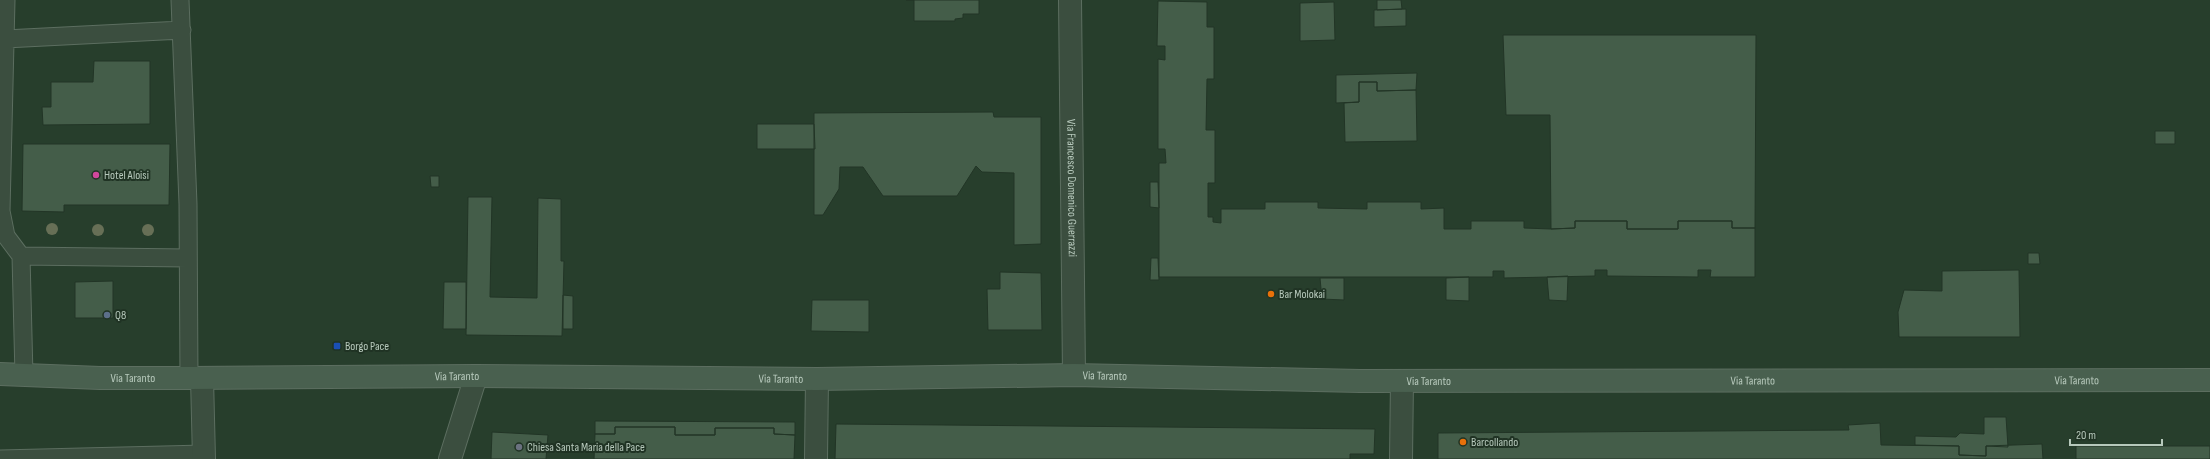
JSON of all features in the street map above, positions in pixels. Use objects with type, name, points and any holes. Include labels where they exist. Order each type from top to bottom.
[{"type":"main road","name":"Via Taranto","points":[[0,374],[24,376],[196,378],[476,376],[817,379],[1074,375],[1402,381],[2210,380]]},
{"type":"street","name":"Via Francesco Domenico Guerrazzi","points":[[1070,0],[1074,375]]},
{"type":"street","points":[[450,459],[476,376]]},
{"type":"street","points":[[196,378],[204,457]]},
{"type":"street","points":[[816,459],[817,379]]},
{"type":"street","points":[[1401,459],[1402,381]]},
{"type":"lane","points":[[6,0],[2,38],[1,211],[6,236],[21,256],[24,376]]},
{"type":"lane","points":[[180,0],[188,258],[196,378]]},
{"type":"lane","points":[[2,38],[182,30]]},
{"type":"lane","points":[[21,256],[188,258]]},
{"type":"lane","points":[[0,459],[204,457]]},
{"type":"building","points":[[914,0],[979,0],[979,14],[963,14],[963,18],[955,19],[955,21],[914,21]]},
{"type":"building","points":[[1377,0],[1401,0],[1402,9],[1377,10]]},
{"type":"building","points":[[1158,1],[1207,2],[1207,27],[1214,27],[1214,79],[1207,79],[1206,130],[1215,130],[1215,183],[1208,183],[1208,217],[1213,217],[1213,222],[1221,223],[1221,209],[1265,209],[1265,202],[1318,202],[1318,208],[1367,209],[1367,202],[1421,202],[1421,209],[1444,208],[1444,229],[1471,229],[1471,221],[1524,221],[1524,228],[1551,229],[1575,228],[1575,221],[1627,221],[1627,229],[1678,229],[1678,221],[1732,221],[1732,228],[1755,228],[1755,277],[1710,277],[1711,270],[1698,270],[1698,277],[1607,276],[1607,270],[1595,270],[1595,276],[1504,278],[1504,271],[1493,271],[1493,277],[1159,277],[1159,163],[1166,163],[1165,149],[1158,149],[1158,59],[1165,60],[1165,46],[1157,46]]},
{"type":"building","points":[[1334,2],[1335,40],[1300,41],[1300,3]]},
{"type":"building","points":[[1406,9],[1406,26],[1374,27],[1374,10]]},
{"type":"building","points":[[1503,35],[1756,35],[1755,228],[1732,228],[1732,221],[1678,221],[1678,229],[1627,229],[1627,221],[1575,221],[1575,228],[1551,229],[1550,115],[1506,115]]},
{"type":"building","points":[[94,61],[150,61],[150,124],[43,125],[42,107],[51,107],[51,82],[93,82]]},
{"type":"building","points":[[1417,73],[1416,90],[1377,91],[1377,82],[1359,82],[1359,102],[1336,103],[1336,75]]},
{"type":"building","points":[[1359,82],[1377,82],[1377,91],[1416,90],[1417,141],[1345,142],[1344,103],[1359,102]]},
{"type":"building","points":[[993,112],[994,117],[1041,117],[1041,244],[1014,245],[1014,173],[982,172],[976,166],[957,196],[883,196],[863,167],[840,167],[839,189],[823,215],[814,215],[814,113]]},
{"type":"building","points":[[757,124],[814,124],[815,149],[757,149]]},
{"type":"building","points":[[2155,131],[2175,131],[2175,144],[2155,144]]},
{"type":"building","name":"Hotel Aloisi","points":[[23,144],[170,144],[169,205],[64,205],[64,212],[22,211]]},
{"type":"building","points":[[430,176],[439,176],[439,187],[431,187]]},
{"type":"building","points":[[1150,182],[1158,182],[1159,208],[1150,207]]},
{"type":"building","points":[[468,197],[492,197],[490,297],[537,298],[538,198],[561,199],[561,261],[564,261],[562,336],[466,335]]},
{"type":"building","points":[[2028,253],[2039,253],[2040,264],[2028,264]]},
{"type":"building","points":[[1151,258],[1158,258],[1159,280],[1150,280]]},
{"type":"building","points":[[2019,270],[2020,337],[1899,337],[1898,312],[1904,290],[1942,291],[1942,271]]},
{"type":"building","points":[[1000,272],[1041,273],[1042,330],[988,330],[987,289],[1000,289]]},
{"type":"building","points":[[1568,276],[1567,301],[1549,300],[1547,277]]},
{"type":"building","points":[[1469,277],[1469,301],[1446,300],[1446,278]]},
{"type":"building","points":[[1320,278],[1344,278],[1344,300],[1322,299]]},
{"type":"building","points":[[113,281],[113,318],[75,318],[75,282]]},
{"type":"building","points":[[444,282],[466,282],[466,329],[443,329]]},
{"type":"building","points":[[563,295],[573,296],[573,329],[563,329]]},
{"type":"building","points":[[812,300],[869,300],[869,332],[811,331]]},
{"type":"building","points":[[1984,417],[2006,417],[2008,447],[1986,446],[1986,456],[1959,455],[1959,446],[1915,445],[1915,436],[1956,437],[1960,433],[1984,434]]},
{"type":"building","points":[[595,421],[795,422],[795,435],[774,434],[774,428],[715,428],[715,435],[675,435],[675,427],[615,427],[615,434],[595,434]]},
{"type":"building","points":[[1880,423],[1881,445],[1959,446],[1959,455],[1986,456],[1986,446],[2042,444],[2043,459],[1438,459],[1438,433],[1849,430],[1848,425]]},
{"type":"building","points":[[836,424],[1375,429],[1374,454],[1350,454],[1350,459],[835,459]]},
{"type":"building","points":[[615,427],[675,427],[675,435],[715,435],[715,428],[774,428],[774,434],[795,435],[794,459],[594,459],[595,434],[615,434]]},
{"type":"building","name":"Chiesa Santa Maria della Pace","points":[[492,432],[548,435],[546,459],[491,459]]},
{"type":"building","points":[[2076,446],[2210,446],[2210,459],[2076,459]]},
{"type":"place","name":"Hotel Aloisi","points":[[96,175]]},
{"type":"place","name":"Bar Molokai","points":[[1271,294]]},
{"type":"place","name":"Q8","points":[[107,315]]},
{"type":"place","name":"Borgo Pace","points":[[337,346]]},
{"type":"place","name":"Barcollando","points":[[1463,442]]},
{"type":"place","name":"Chiesa Santa Maria della Pace","points":[[519,447]]}]
